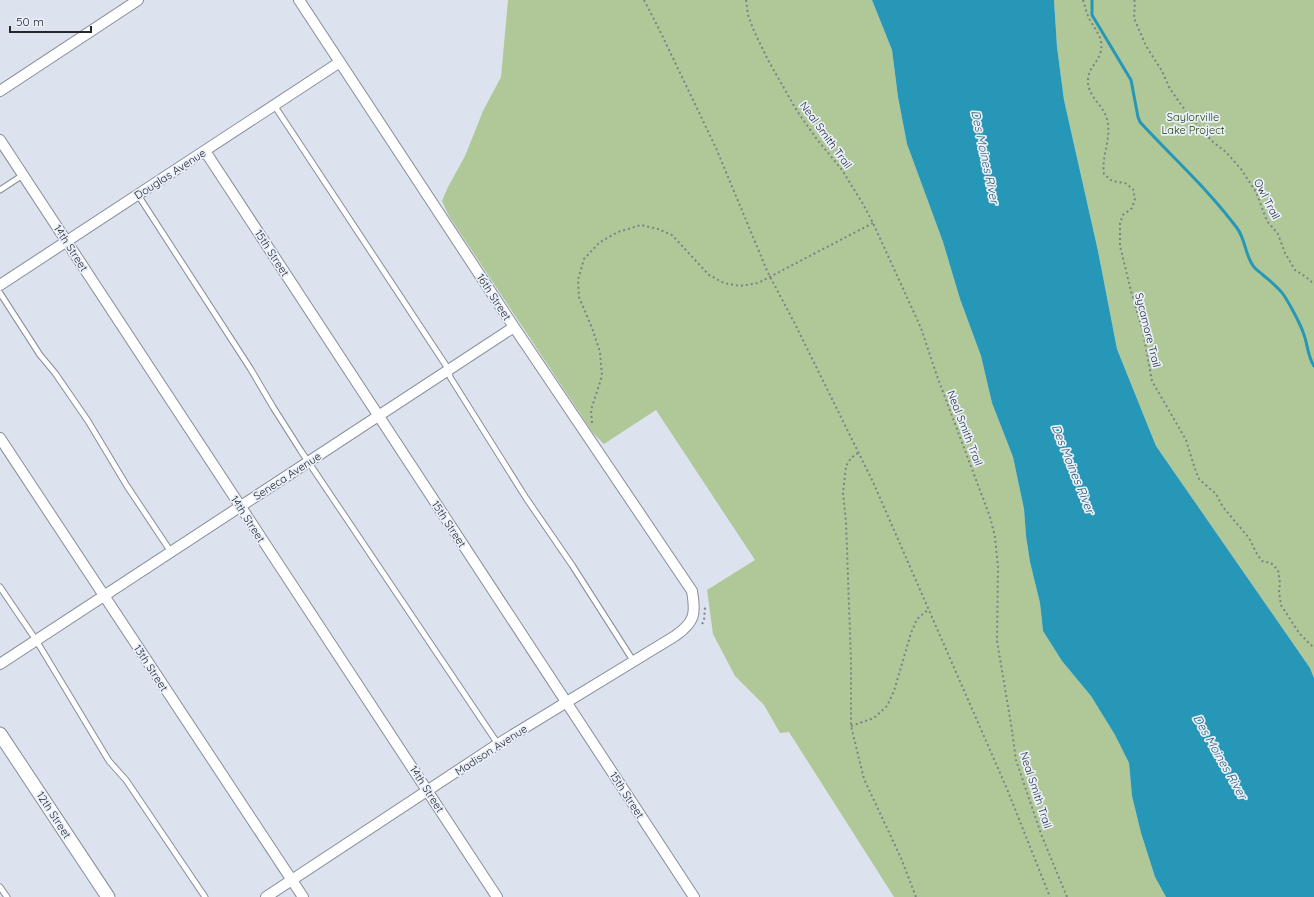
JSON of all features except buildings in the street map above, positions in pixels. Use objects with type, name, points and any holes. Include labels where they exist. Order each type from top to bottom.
[{"type":"main road","name":"12th Street","points":[[0,734],[108,897]]},
{"type":"street","points":[[0,91],[138,0]]},
{"type":"street","name":"16th Street","points":[[299,0],[514,327],[692,591]]},
{"type":"street","name":"Douglas Avenue","points":[[0,285],[340,62]]},
{"type":"street","name":"14th Street","points":[[0,140],[498,897]]},
{"type":"street","name":"15th Street","points":[[205,151],[694,897]]},
{"type":"street","name":"Seneca Avenue","points":[[0,664],[514,327]]},
{"type":"street","name":"13th Street","points":[[0,438],[302,897]]},
{"type":"street","name":"Madison Avenue","points":[[266,897],[498,744],[684,630],[692,620],[695,608],[692,591]]},
{"type":"lane","points":[[274,105],[449,370],[450,377],[526,498],[572,565],[634,662]]},
{"type":"lane","points":[[0,190],[23,175]]},
{"type":"lane","points":[[138,195],[246,362],[273,407],[498,744]]},
{"type":"lane","points":[[0,293],[40,355],[55,373],[88,421],[127,486],[171,552]]},
{"type":"lane","points":[[0,587],[36,640],[110,761],[126,780],[205,897]]},
{"type":"lane","points":[[0,887],[6,897]]},
{"type":"path","points":[[644,0],[716,148],[770,277],[794,322],[873,482],[1004,782],[1050,897]]},
{"type":"path","name":"Neal Smith Trail","points":[[746,0],[748,15],[768,60],[797,110],[816,138],[842,170],[864,204],[874,223],[921,328],[937,376],[990,517],[995,537],[998,566],[998,641],[1016,760],[1041,834],[1067,897]]},
{"type":"path","name":"Sycamore Trail","points":[[1083,0],[1088,15],[1101,42],[1100,56],[1094,64],[1088,78],[1090,94],[1107,118],[1109,134],[1103,164],[1104,174],[1112,181],[1125,183],[1133,189],[1135,200],[1132,208],[1123,215],[1120,223],[1120,246],[1130,291],[1143,332],[1152,381],[1186,440],[1199,479],[1216,494],[1223,507],[1249,538],[1262,561],[1271,563],[1278,570],[1281,605],[1299,633],[1314,648]]},
{"type":"path","name":"Owl Trail","points":[[1134,0],[1136,2],[1134,18],[1146,46],[1162,70],[1170,89],[1203,131],[1213,142],[1226,152],[1241,169],[1256,192],[1267,220],[1278,234],[1284,253],[1295,270],[1314,284]]},
{"type":"path","points":[[593,425],[591,421],[591,410],[602,376],[600,352],[579,297],[578,280],[584,259],[600,242],[618,232],[641,225],[658,229],[672,234],[709,275],[724,283],[740,286],[758,283],[874,223]]},
{"type":"path","points":[[858,453],[851,458],[846,466],[843,493],[846,522],[851,653],[851,726],[864,778],[901,858],[916,897]]},
{"type":"path","points":[[700,627],[704,621],[706,611],[705,604]]},
{"type":"path","points":[[851,726],[874,718],[887,706],[894,691],[911,633],[917,619],[929,609]]},
{"type":"green space","points":[[508,0],[872,0],[892,50],[898,97],[907,144],[943,242],[960,299],[981,356],[992,403],[1013,457],[1024,509],[1030,562],[1040,603],[1043,631],[1062,661],[1091,696],[1115,735],[1129,763],[1132,796],[1141,833],[1155,877],[1166,897],[894,897],[789,732],[780,733],[764,705],[735,676],[713,634],[707,590],[755,560],[656,410],[604,444],[593,433],[449,216],[442,201],[465,156],[483,111],[501,77]]},
{"type":"green space","name":"Saylorville Lake Project","points":[[1054,0],[1314,0],[1314,678],[1310,668],[1156,446],[1117,349],[1098,251],[1064,100],[1057,47]]},
{"type":"water","name":"Des Moines River","points":[[872,0],[1054,0],[1057,47],[1064,100],[1098,251],[1117,349],[1156,446],[1310,668],[1314,678],[1314,897],[1166,897],[1155,877],[1141,833],[1132,796],[1129,763],[1115,735],[1091,696],[1062,661],[1043,631],[1040,603],[1030,562],[1024,509],[1013,457],[992,403],[981,356],[960,299],[943,242],[907,144],[898,97],[892,50]]},
{"type":"waterway","points":[[1092,0],[1092,15],[1131,80],[1140,122],[1202,187],[1237,228],[1251,263],[1279,289],[1291,307],[1305,336],[1310,358],[1314,366]]}]
